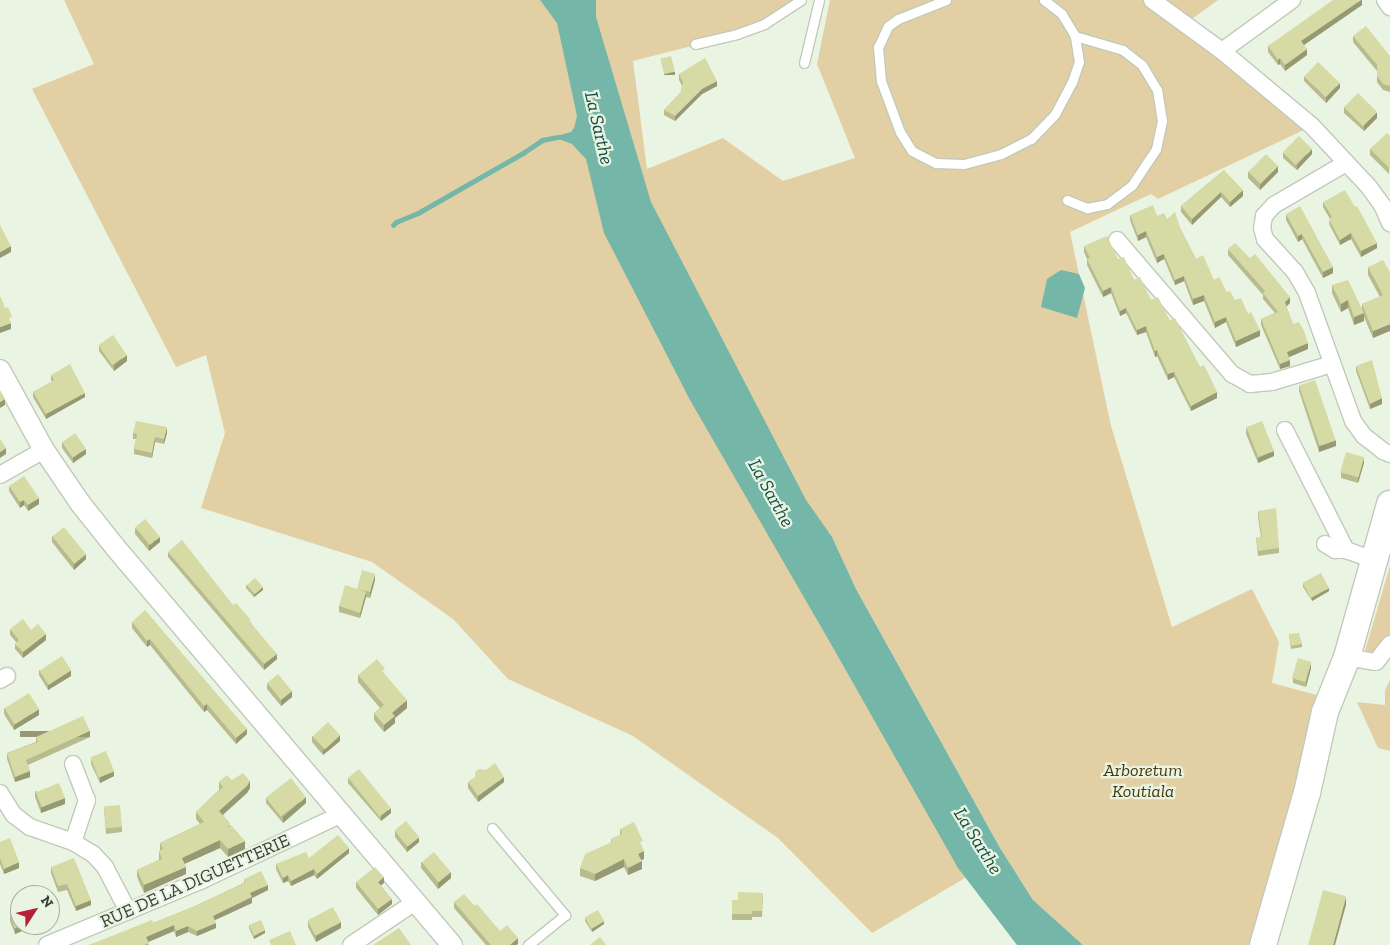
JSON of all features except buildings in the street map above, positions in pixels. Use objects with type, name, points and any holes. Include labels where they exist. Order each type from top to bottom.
[{"type":"main road","points":[[1263,945],[1307,793],[1325,712],[1347,657],[1390,504]]},
{"type":"street","points":[[1152,0],[1222,51],[1312,126],[1369,187],[1386,210],[1390,223]]},
{"type":"street","points":[[1222,51],[1292,0]]},
{"type":"street","points":[[1385,0],[1390,7]]},
{"type":"street","points":[[1346,163],[1274,205],[1264,216],[1262,228],[1264,238],[1295,272],[1307,293],[1353,421],[1364,436],[1383,451],[1390,454]]},
{"type":"street","points":[[1117,240],[1232,374],[1250,384],[1272,382],[1332,364]]},
{"type":"street","points":[[0,370],[44,450],[80,503],[115,547],[452,945]]},
{"type":"street","points":[[1285,430],[1346,550]]},
{"type":"street","points":[[0,476],[44,450]]},
{"type":"street","points":[[1325,544],[1335,550],[1346,550],[1374,560]]},
{"type":"street","points":[[1347,657],[1376,662],[1390,644]]},
{"type":"street","points":[[73,764],[86,800],[73,842]]},
{"type":"street","points":[[0,793],[14,815],[30,827],[73,842],[93,854],[105,866],[128,911]]},
{"type":"street","name":"RUE DE LA DIGUETTERIE","points":[[47,945],[200,880],[342,814]]},
{"type":"street","points":[[351,945],[415,902]]},
{"type":"lane","points":[[696,44],[737,34],[764,24],[801,0]]},
{"type":"lane","points":[[804,63],[819,0]]},
{"type":"lane","points":[[946,0],[898,19],[888,26],[878,47],[881,81],[900,132],[912,151],[936,163],[964,164],[1001,154],[1031,139],[1055,114],[1072,82],[1079,62],[1075,36],[1062,14],[1044,0]]},
{"type":"lane","points":[[1067,200],[1087,208],[1107,204],[1132,185],[1156,149],[1162,121],[1157,90],[1142,65],[1123,50],[1075,36]]},
{"type":"lane","points":[[492,828],[565,915],[528,945]]},
{"type":"green space","name":"Arboretum Koutiala","points":[[64,0],[792,0],[764,24],[735,35],[633,61],[647,169],[723,138],[783,181],[855,158],[817,64],[830,0],[1152,0],[1312,126],[1158,199],[1151,194],[1070,232],[1111,426],[1172,627],[1252,589],[1279,642],[1272,683],[1328,698],[1262,945],[1083,945],[1033,900],[1000,848],[856,589],[832,537],[780,555],[965,878],[872,933],[778,838],[633,736],[508,679],[453,619],[372,562],[201,508],[225,433],[206,355],[176,367],[32,89],[94,64]]},
{"type":"green space","points":[[1165,0],[1218,0],[1192,19]]},
{"type":"green space","points":[[1390,566],[1390,635],[1377,653],[1364,654]]},
{"type":"green space","points":[[1390,680],[1390,751],[1378,748],[1357,702],[1385,705],[1385,690]]},
{"type":"water","name":"La Sarthe","points":[[540,0],[596,0],[596,17],[651,202],[806,500],[832,537],[856,589],[1000,848],[1033,900],[1083,945],[1017,945],[958,868],[690,400],[604,233],[586,159],[572,144],[553,137],[571,132],[577,116],[557,23]]},
{"type":"water","points":[[1061,270],[1079,274],[1085,288],[1077,318],[1041,307],[1047,279]]},
{"type":"waterway","points":[[393,225],[418,213],[523,153],[542,140],[558,137]]}]
